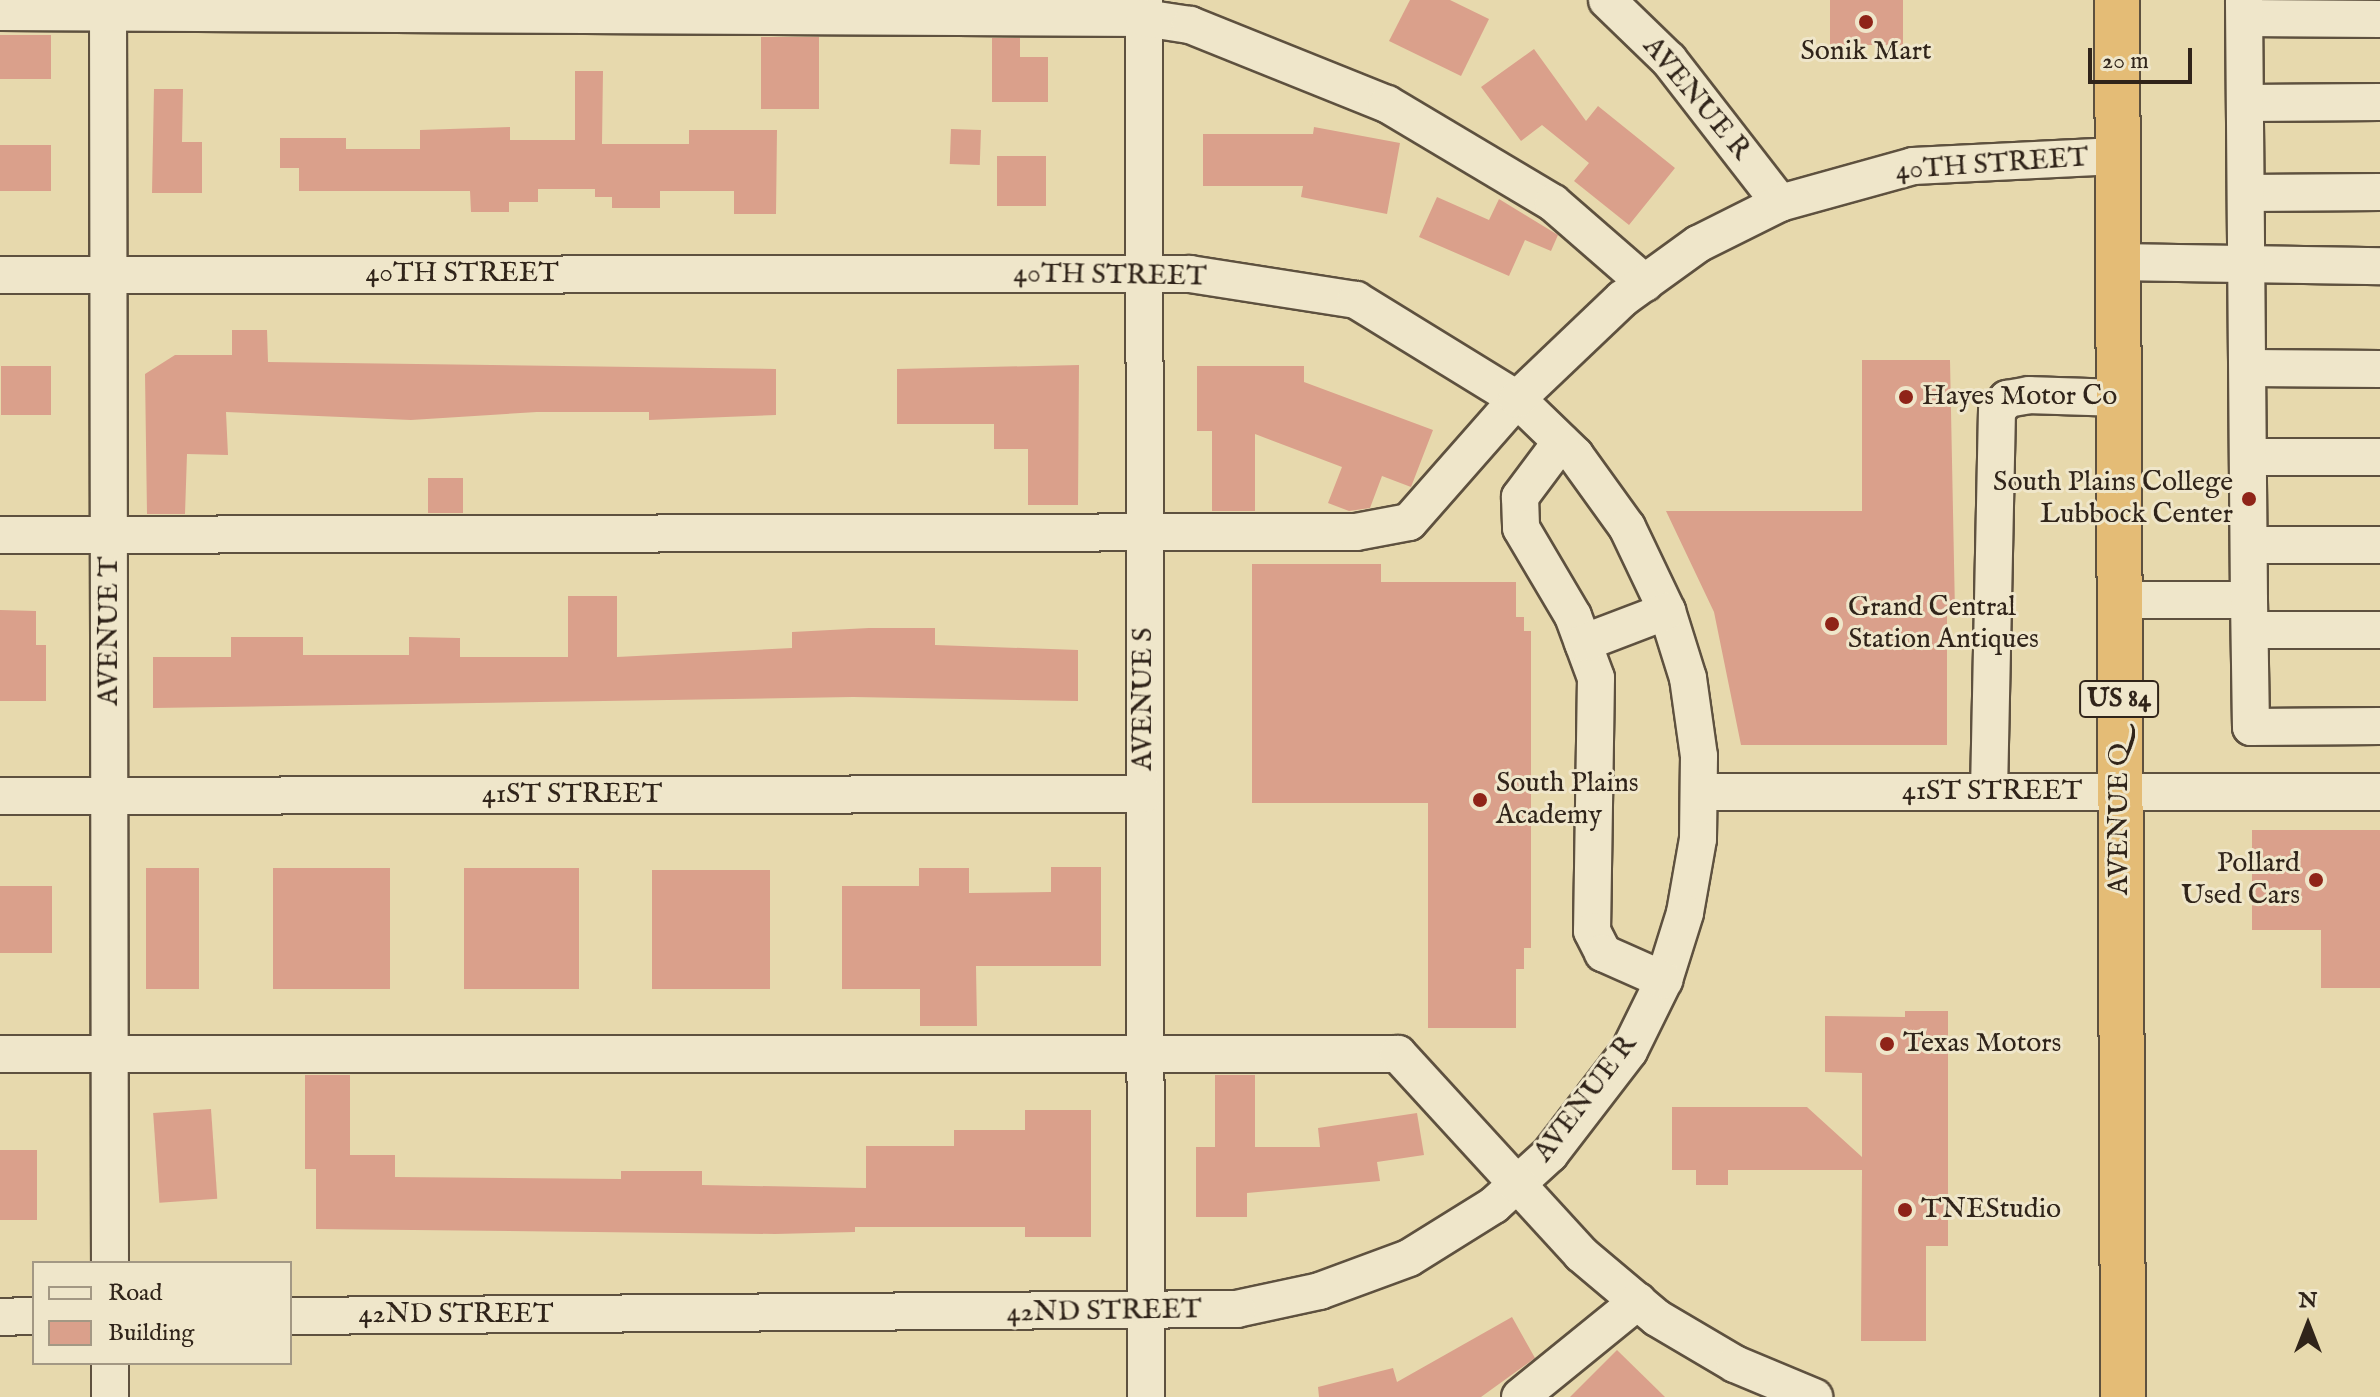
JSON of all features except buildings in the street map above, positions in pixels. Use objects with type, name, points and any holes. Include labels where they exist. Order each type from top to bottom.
[{"type":"highway","name":"AVENUE Q","points":[[2117,0],[2123,1397]]},
{"type":"street","name":"AVENUE R","points":[[1607,0],[1669,60],[1780,203]]},
{"type":"street","points":[[0,12],[108,6],[1144,9],[1220,32],[1387,104],[1553,203],[1645,283]]},
{"type":"street","name":"AVENUE T","points":[[108,6],[110,1261]]},
{"type":"street","name":"AVENUE S","points":[[1144,9],[1146,1397]]},
{"type":"street","points":[[2380,19],[2245,9],[2251,727],[2380,726]]},
{"type":"street","points":[[2246,103],[2380,102]]},
{"type":"street","name":"40TH STREET","points":[[0,275],[1145,274],[1263,283],[1356,300],[1517,399],[1645,283],[1698,244],[1780,203],[1913,166],[2117,156]]},
{"type":"street","points":[[2247,193],[2380,192]]},
{"type":"street","points":[[2118,262],[2380,266]]},
{"type":"street","points":[[2249,368],[2380,369]]},
{"type":"street","points":[[1989,792],[1997,411],[2007,399],[2029,395],[2118,398]]},
{"type":"street","name":"AVENUE R","points":[[1516,1184],[1550,1154],[1629,1051],[1664,980],[1685,913],[1700,792],[1688,678],[1667,611],[1627,527],[1561,442],[1517,399]]},
{"type":"street","points":[[0,535],[1144,535],[1356,532],[1409,522],[1517,399]]},
{"type":"street","points":[[1561,442],[1520,497],[1521,528],[1583,643],[1596,678],[1592,931],[1603,953],[1664,980]]},
{"type":"street","points":[[2249,457],[2380,457]]},
{"type":"street","points":[[2249,545],[2380,545]]},
{"type":"street","points":[[2119,600],[2380,630]]},
{"type":"street","points":[[1583,643],[1667,611]]},
{"type":"street","name":"41ST STREET","points":[[1700,792],[2380,792]]},
{"type":"street","name":"41ST STREET","points":[[0,796],[1144,794]]},
{"type":"street","points":[[0,1054],[1398,1054],[1581,1254],[1638,1301],[1775,1391],[1814,1397]]},
{"type":"street","name":"42ND STREET","points":[[292,1316],[1146,1313],[1237,1309],[1320,1291],[1409,1258],[1516,1184]]},
{"type":"street","points":[[1520,1397],[1638,1301]]},
{"type":"street","points":[[0,1317],[32,1316]]},
{"type":"street","points":[[110,1365],[110,1397]]},
{"type":"place","name":"Sonik Mart","points":[[1866,22]]},
{"type":"place","name":"Hayes Motor Co","points":[[1906,397]]},
{"type":"place","name":"South Plains College Lubbock Center","points":[[2249,499]]},
{"type":"place","name":"Grand Central Station Antiques","points":[[1832,624]]},
{"type":"place","name":"South Plains Academy","points":[[1480,800]]},
{"type":"place","name":"Pollard Used Cars","points":[[2316,880]]},
{"type":"place","name":"Texas Motors","points":[[1887,1044]]},
{"type":"place","name":"TNEStudio","points":[[1905,1210]]}]
